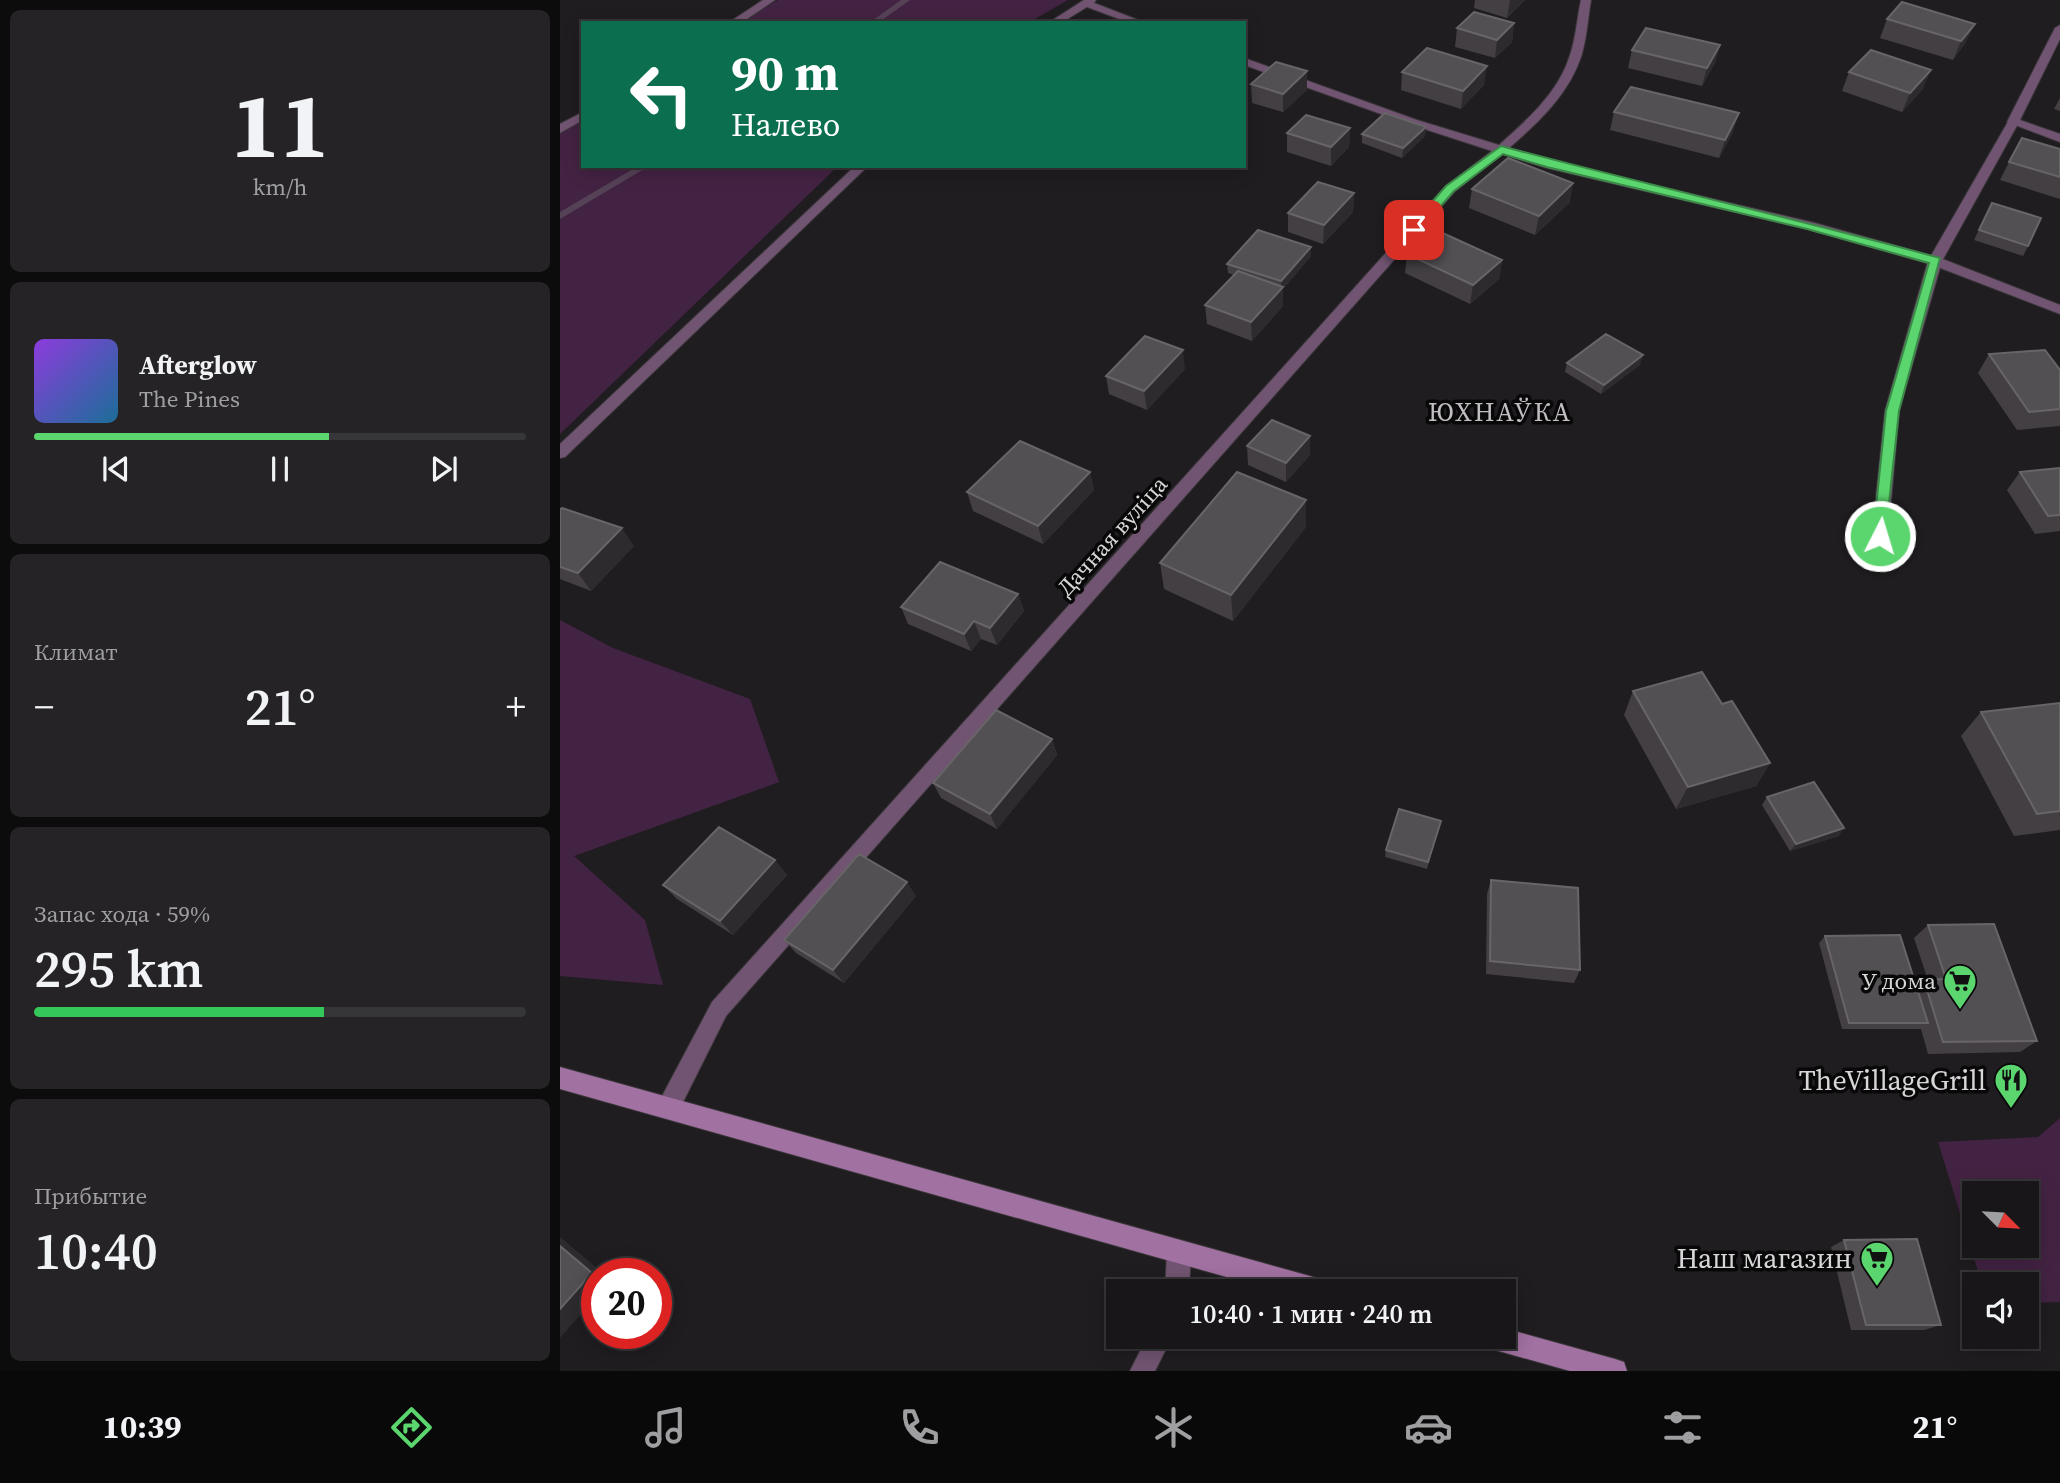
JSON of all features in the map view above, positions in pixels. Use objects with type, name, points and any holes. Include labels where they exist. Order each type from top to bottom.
[{"type":"main road","points":[[560,1078],[1277,1279]]},
{"type":"main road","points":[[1516,1344],[1615,1371]]},
{"type":"street","points":[[736,21],[770,0]]},
{"type":"street","name":"Дачная вуліца","points":[[668,1108],[719,1009],[1450,189],[1501,150],[1550,99],[1572,66],[1586,0]]},
{"type":"street","points":[[1056,21],[1088,2],[1136,21]]},
{"type":"street","points":[[1880,536],[1892,411],[1935,261],[2060,29]]},
{"type":"street","points":[[1246,62],[1413,122],[1547,164],[1810,226],[1935,261],[2060,310]]},
{"type":"street","points":[[560,129],[581,116]]},
{"type":"street","points":[[2012,122],[2060,138]]},
{"type":"street","points":[[560,453],[860,168]]},
{"type":"street","points":[[1178,1279],[1179,1252]]},
{"type":"street","points":[[1142,1371],[1154,1349]]},
{"type":"shaded area","points":[[778,0],[1068,0],[1031,21],[742,21]]},
{"type":"shaded area","points":[[581,114],[581,168],[836,168],[560,434],[560,125]]},
{"type":"shaded area","points":[[560,620],[613,648],[750,699],[779,782],[574,856],[645,920],[663,985],[560,976]]},
{"type":"shaded area","points":[[2060,1118],[2060,1302],[2039,1303],[2039,1272],[1978,1272],[1974,1258],[2039,1258],[2039,1181],[1962,1181],[1962,1219],[1938,1142],[2038,1137]]},
{"type":"building","points":[[1902,2],[1975,24],[1961,41],[1887,19]]},
{"type":"building","points":[[1474,12],[1514,23],[1497,40],[1457,28]]},
{"type":"building","points":[[1646,28],[1720,45],[1707,68],[1632,50]]},
{"type":"building","points":[[1427,48],[1487,66],[1463,91],[1402,72]]},
{"type":"building","points":[[1871,50],[1931,70],[1910,93],[1849,72]]},
{"type":"building","points":[[1276,62],[1307,71],[1283,94],[1251,84]]},
{"type":"building","points":[[1631,87],[1739,113],[1725,140],[1614,112]]},
{"type":"building","points":[[1385,113],[1426,127],[1403,148],[1362,134]]},
{"type":"building","points":[[1306,115],[1350,128],[1331,147],[1287,133]]},
{"type":"building","points":[[2022,138],[2060,149],[2060,177],[2009,162]]},
{"type":"building","points":[[1508,158],[1573,183],[1539,216],[1472,189]]},
{"type":"building","points":[[1318,182],[1354,193],[1324,225],[1288,213]]},
{"type":"building","points":[[1992,203],[2041,218],[2028,246],[1979,230]]},
{"type":"building","points":[[1258,230],[1311,247],[1281,281],[1227,264]]},
{"type":"building","points":[[1436,230],[1502,260],[1473,285],[1407,254]]},
{"type":"building","points":[[1238,271],[1283,287],[1251,322],[1205,305]]},
{"type":"building","points":[[1606,334],[1643,355],[1604,385],[1567,363]]},
{"type":"building","points":[[1145,336],[1183,350],[1144,391],[1106,376]]},
{"type":"building","points":[[2045,350],[2060,370],[2060,409],[2029,412],[1989,354]]},
{"type":"building","points":[[1272,420],[1310,436],[1286,463],[1247,446]]},
{"type":"building","points":[[1020,441],[1090,472],[1038,526],[967,492]]},
{"type":"building","points":[[2060,468],[2060,515],[2048,516],[2020,472]]},
{"type":"building","points":[[1237,472],[1306,500],[1231,595],[1160,563]]},
{"type":"building","points":[[562,508],[622,528],[578,573],[560,567]]},
{"type":"building","points":[[940,562],[1018,594],[990,628],[974,621],[964,634],[901,607]]},
{"type":"building","points":[[1702,672],[1722,704],[1732,701],[1770,763],[1688,787],[1633,691]]},
{"type":"building","points":[[2060,703],[2060,811],[2037,814],[1981,712]]},
{"type":"building","points":[[996,710],[1052,739],[990,814],[933,783]]},
{"type":"building","points":[[1814,782],[1844,828],[1796,844],[1767,797]]},
{"type":"building","points":[[1399,809],[1441,821],[1428,862],[1386,850]]},
{"type":"building","points":[[719,827],[775,860],[720,921],[663,885]]},
{"type":"building","points":[[859,854],[907,882],[833,970],[784,940]]},
{"type":"building","points":[[1491,880],[1578,888],[1580,970],[1490,961]]},
{"type":"building","name":"У дома","points":[[1994,924],[2037,1041],[1943,1042],[1924,980],[1946,979],[1928,925]]},
{"type":"building","points":[[1900,935],[1928,1023],[1849,1023],[1825,936]]},
{"type":"building","name":"Наш магазин","points":[[1917,1239],[1941,1325],[1866,1325],[1844,1240]]},
{"type":"building","points":[[560,1246],[581,1264],[581,1285],[560,1309]]},
{"type":"waterway","points":[[876,21],[906,0]]},
{"type":"waterway","points":[[560,216],[642,168]]},
{"type":"place","name":"У дома","points":[[1960,1011]]},
{"type":"place","name":"TheVillageGrill","points":[[2011,1110]]},
{"type":"place","name":"Наш магазин","points":[[1877,1288]]},
{"type":"district","name":"ЮХНАЎКА","points":[[1500,412]]},
{"type":"route","points":[[1414,230],[1450,189],[1501,150],[1547,164],[1810,226],[1935,261],[1892,411],[1880,536]]}]
